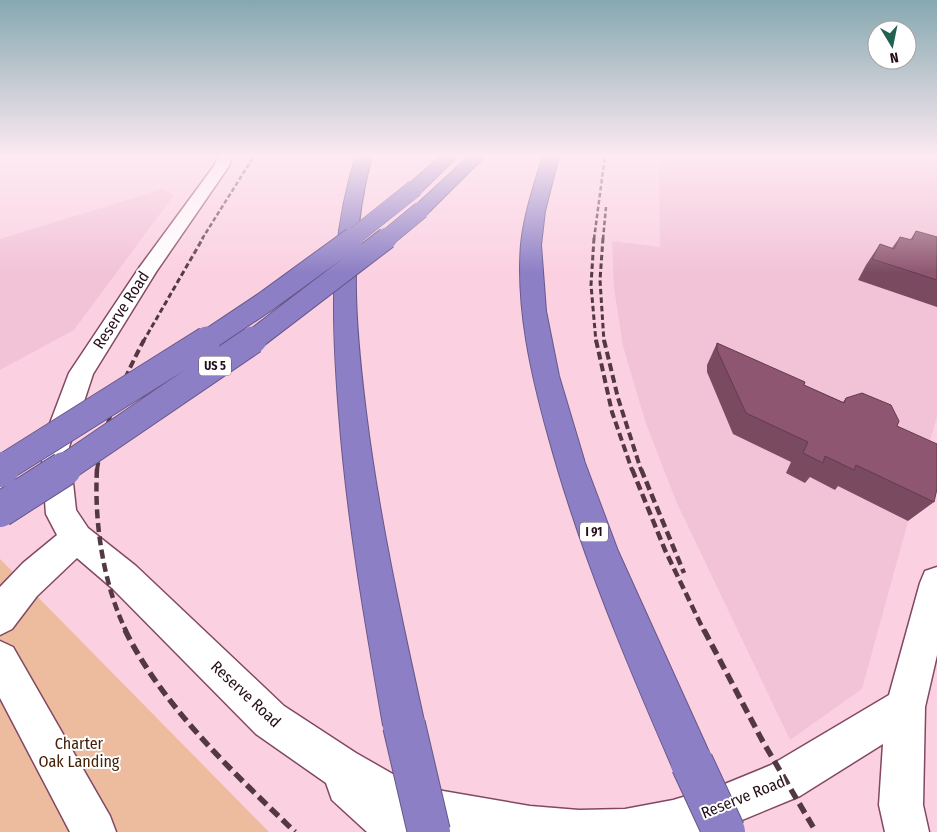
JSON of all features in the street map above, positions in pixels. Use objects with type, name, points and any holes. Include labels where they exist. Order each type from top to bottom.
[{"type":"highway","points":[[354,195],[348,236],[346,334],[360,479],[382,618],[404,726],[429,832]]},
{"type":"highway","points":[[348,236],[370,195]]},
{"type":"highway","name":"US 5","points":[[0,450],[116,377],[245,292],[333,229],[403,195]]},
{"type":"highway","points":[[0,470],[231,324],[341,247],[408,195]]},
{"type":"highway","name":"US 5","points":[[0,510],[118,433],[245,345],[343,273],[410,195]]},
{"type":"highway","name":"I 91","points":[[540,195],[534,216],[531,264],[536,326],[551,396],[579,490],[600,549],[629,621],[724,832]]},
{"type":"street","name":"Reserve Road","points":[[201,195],[146,272],[81,373],[55,447],[61,514],[77,538],[124,577],[270,720],[341,768],[389,796],[443,814],[530,828],[579,832],[625,831],[674,822],[720,808],[784,781],[822,760],[905,707]]},
{"type":"street","points":[[0,617],[6,606],[25,584],[77,538]]},
{"type":"street","points":[[907,832],[901,804],[905,707],[937,583]]},
{"type":"street","points":[[0,660],[94,832]]},
{"type":"street","points":[[270,720],[402,832]]},
{"type":"shaded area","points":[[144,195],[174,195],[74,330],[0,370],[0,239]]},
{"type":"shaded area","points":[[659,195],[937,195],[937,416],[862,689],[790,740],[676,501],[645,421],[623,346],[614,288],[612,241],[660,247]]},
{"type":"green space","name":"Charter Oak Landing","points":[[0,559],[25,584],[269,832],[0,832]]},
{"type":"building","points":[[916,231],[937,237],[937,280],[872,259],[880,244],[894,249],[900,237],[912,240]]},
{"type":"building","points":[[717,343],[805,382],[804,385],[844,403],[846,398],[862,393],[891,405],[899,421],[897,426],[937,444],[937,489],[934,502],[856,465],[854,470],[825,456],[823,463],[803,453],[808,442],[746,413],[717,350]]},
{"type":"railway","points":[[202,239],[230,195]]},
{"type":"railway","points":[[594,239],[600,195]]},
{"type":"railway","points":[[603,239],[606,207]]},
{"type":"railway","points":[[143,342],[203,238]]},
{"type":"railway","points":[[594,238],[591,285],[596,342]]},
{"type":"railway","points":[[603,238],[600,280],[604,342]]},
{"type":"railway","points":[[97,470],[109,419],[128,371],[144,340]]},
{"type":"railway","points":[[596,340],[612,412],[632,470]]},
{"type":"railway","points":[[604,340],[618,398],[641,470]]},
{"type":"railway","points":[[97,469],[97,510],[102,552],[111,593],[126,631]]},
{"type":"railway","points":[[632,469],[665,550],[704,631]]},
{"type":"railway","points":[[641,469],[684,573]]},
{"type":"railway","points":[[125,630],[159,686],[179,712],[224,762],[295,832]]},
{"type":"railway","points":[[704,630],[762,740],[816,832]]}]
